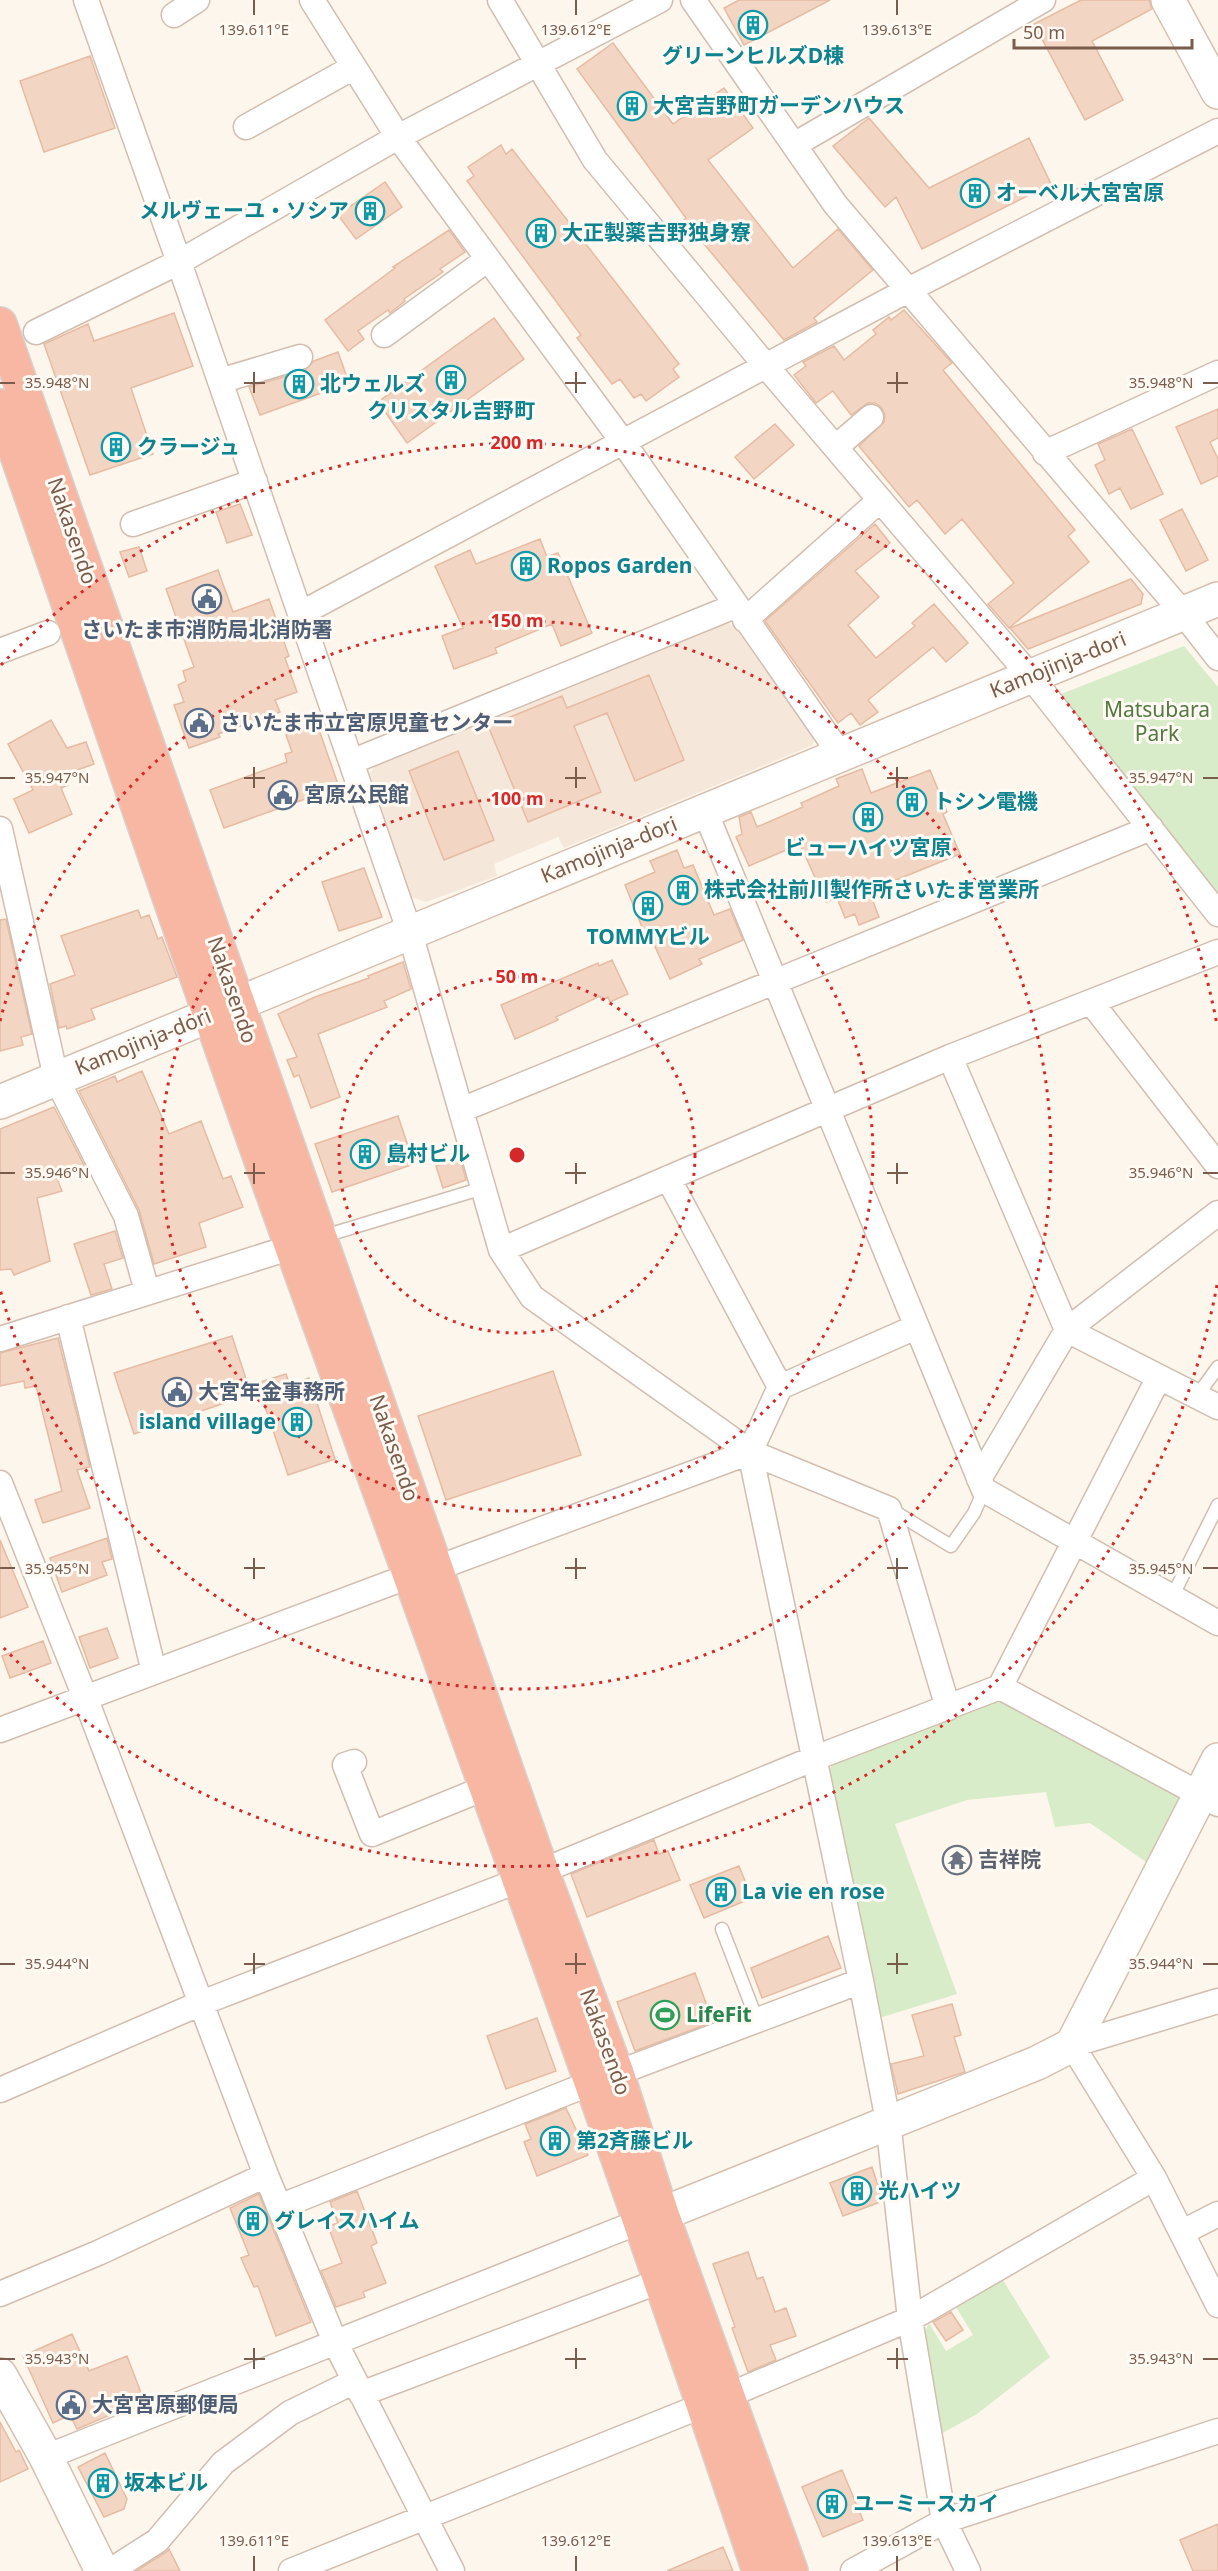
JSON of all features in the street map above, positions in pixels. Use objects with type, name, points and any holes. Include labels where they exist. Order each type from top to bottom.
[{"type":"highway","name":"Nakasendo","points":[[0,324],[224,1009]]},
{"type":"highway","name":"Nakasendo","points":[[0,406],[224,1009],[604,2078],[650,2218],[716,2400],[759,2571]]},
{"type":"highway","name":"Nakasendo","points":[[424,1571],[485,1788],[531,1876]]},
{"type":"highway","name":"Nakasendo","points":[[650,2218],[660,2281],[792,2571]]},
{"type":"street","points":[[86,0],[179,262],[410,933],[501,1250],[532,1297],[750,1452],[889,1509],[948,1708]]},
{"type":"street","points":[[174,15],[196,0]]},
{"type":"street","points":[[312,0],[398,137],[623,442],[840,754]]},
{"type":"street","points":[[500,0],[595,160],[766,366],[1031,677],[1218,914]]},
{"type":"street","points":[[36,332],[179,262],[398,137],[660,0]]},
{"type":"street","points":[[693,0],[835,204],[1183,613],[1218,658]]},
{"type":"street","points":[[794,145],[1043,0]]},
{"type":"street","points":[[1168,0],[1218,92]]},
{"type":"street","points":[[246,127],[354,67]]},
{"type":"street","points":[[300,614],[908,290],[1218,131]]},
{"type":"street","points":[[384,336],[488,259]]},
{"type":"street","points":[[220,381],[300,357]]},
{"type":"street","points":[[1045,453],[1218,373]]},
{"type":"street","points":[[836,447],[871,417]]},
{"type":"street","points":[[134,524],[255,481]]},
{"type":"street","points":[[351,762],[740,613],[880,500]]},
{"type":"street","name":"Kamojinja-dori","points":[[0,1102],[1218,599]]},
{"type":"street","points":[[0,651],[48,633]]},
{"type":"street","points":[[705,811],[981,1484],[1218,1623]]},
{"type":"street","points":[[461,1110],[1151,828]]},
{"type":"street","points":[[0,829],[56,1078],[126,1216],[147,1291]]},
{"type":"street","points":[[501,1250],[950,1057],[1218,952]]},
{"type":"street","points":[[1091,1002],[1218,1166]]},
{"type":"street","points":[[950,1057],[1067,1330],[1218,1407]]},
{"type":"street","points":[[668,1178],[780,1387]]},
{"type":"street","points":[[981,1484],[1067,1330],[1218,1213]]},
{"type":"street","points":[[0,1339],[306,1242]]},
{"type":"street","points":[[68,1317],[154,1672]]},
{"type":"street","points":[[916,1327],[780,1387],[750,1452],[861,1981],[888,2121],[910,2319],[944,2521],[968,2571]]},
{"type":"street","points":[[0,2090],[199,2004],[531,1876],[814,1758],[1000,1687],[1159,1377]]},
{"type":"street","points":[[0,1730],[750,1452]]},
{"type":"street","points":[[0,1483],[85,1697],[199,2004],[335,2342],[452,2571]]},
{"type":"street","points":[[1000,1687],[1209,1799]]},
{"type":"street","points":[[1072,2045],[1209,1799],[1218,1760]]},
{"type":"street","points":[[354,1762],[345,1765],[372,1834],[485,1788]]},
{"type":"street","points":[[279,2207],[604,2078],[861,1981]]},
{"type":"street","points":[[46,2457],[1037,2063],[1072,2045],[1216,2007]]},
{"type":"street","points":[[1072,2045],[1154,2178],[1218,2305]]},
{"type":"street","points":[[0,2294],[98,2253],[266,2175]]},
{"type":"street","points":[[291,2571],[716,2400],[910,2319],[1154,2178]]},
{"type":"street","points":[[1183,2232],[1218,2214]]},
{"type":"street","points":[[110,2571],[157,2541],[223,2463],[290,2413],[660,2281]]},
{"type":"street","points":[[0,2375],[46,2457],[102,2571]]},
{"type":"street","points":[[854,2571],[944,2521],[1218,2431]]},
{"type":"lane","points":[[306,1242],[483,1188]]},
{"type":"lane","points":[[1197,1396],[1218,1367]]},
{"type":"lane","points":[[889,1509],[951,1546],[974,1513],[981,1484]]},
{"type":"lane","points":[[1172,1597],[1218,1505]]},
{"type":"lane","points":[[722,1929],[757,2020]]},
{"type":"shaded area","points":[[724,620],[755,642],[816,730],[813,745],[564,848],[558,837],[494,864],[497,876],[426,902],[411,897],[370,774],[375,764]]},
{"type":"green space","name":"Matsubara Park","points":[[1184,646],[1218,687],[1218,892],[1056,696]]},
{"type":"green space","points":[[997,1697],[1183,1793],[1146,1862],[1090,1823],[1055,1827],[1046,1792],[967,1800],[895,1824],[957,1994],[876,2019],[828,1772],[834,1762]]},
{"type":"green space","points":[[1003,2280],[1050,2357],[977,2414],[939,2435],[924,2334],[929,2323],[946,2351],[973,2335],[956,2307]]},
{"type":"building","name":"グリーンヒルズD棟","points":[[739,0],[830,0],[744,45],[724,8]]},
{"type":"building","points":[[1081,0],[1149,0],[1152,9],[1092,41],[1123,100],[1085,120],[1034,24]]},
{"type":"building","points":[[613,43],[673,124],[724,88],[753,128],[708,160],[793,268],[838,229],[873,270],[814,318],[817,322],[784,340],[684,220],[686,218],[577,69]]},
{"type":"building","points":[[90,56],[115,128],[44,152],[20,81]]},
{"type":"building","name":"オーベル大宮宮原","points":[[869,118],[929,188],[1029,138],[1051,184],[922,249],[896,197],[885,207],[833,146]]},
{"type":"building","name":"大正製薬吉野独身寮","points":[[501,145],[506,154],[512,149],[679,364],[673,369],[679,377],[646,401],[641,394],[634,398],[620,379],[612,384],[577,338],[581,335],[467,181],[474,176],[468,167]]},
{"type":"building","name":"メルヴェーユ・ソシア","points":[[385,182],[402,207],[356,239],[338,215]]},
{"type":"building","points":[[449,230],[465,252],[440,269],[443,272],[404,299],[405,301],[390,313],[388,310],[358,331],[364,339],[348,351],[325,320],[395,268],[393,267]]},
{"type":"building","points":[[904,310],[952,363],[943,370],[1075,530],[1068,536],[1089,562],[1009,628],[988,604],[1014,583],[962,519],[945,534],[917,500],[909,507],[859,446],[884,422],[885,415],[881,407],[875,403],[868,403],[851,415],[833,391],[816,403],[794,375],[806,366],[803,362],[834,346],[844,360],[876,334],[873,330],[889,317],[891,320]]},
{"type":"building","points":[[174,313],[193,366],[131,388],[153,454],[90,475],[44,344],[88,324],[94,341]]},
{"type":"building","name":"クリスタル吉野町","points":[[494,318],[524,359],[407,443],[378,402]]},
{"type":"building","name":"北ウェルズ","points":[[338,352],[349,383],[260,415],[249,387],[304,371],[314,361]]},
{"type":"building","points":[[1218,409],[1218,438],[1210,442],[1218,459],[1218,476],[1201,484],[1176,427]]},
{"type":"building","points":[[775,424],[794,445],[754,479],[735,457]]},
{"type":"building","points":[[1132,429],[1163,494],[1131,509],[1120,488],[1109,494],[1095,465],[1105,460],[1098,444]]},
{"type":"building","points":[[240,504],[252,535],[227,543],[216,512]]},
{"type":"building","points":[[1182,509],[1208,560],[1186,571],[1160,520]]},
{"type":"building","points":[[875,524],[890,543],[855,571],[879,597],[848,625],[876,658],[915,626],[912,623],[934,604],[968,643],[946,662],[933,647],[868,700],[878,712],[860,725],[851,713],[838,723],[765,621]]},
{"type":"building","points":[[540,539],[547,557],[558,553],[592,633],[561,646],[552,624],[495,648],[497,653],[454,669],[442,636],[463,628],[435,566],[470,550],[476,564]]},
{"type":"building","points":[[139,547],[147,571],[129,577],[120,552]]},
{"type":"building","points":[[218,570],[233,612],[269,599],[289,656],[285,658],[297,692],[275,700],[280,712],[218,734],[220,737],[189,748],[174,705],[184,702],[178,685],[186,681],[183,671],[194,667],[166,589]]},
{"type":"building","points":[[1131,579],[1143,594],[1141,604],[1028,649],[1010,628]]},
{"type":"building","points":[[649,675],[684,760],[635,781],[607,713],[574,726],[601,792],[528,822],[488,726],[562,696],[567,708]]},
{"type":"building","points":[[51,720],[67,748],[86,742],[94,764],[63,775],[68,785],[61,788],[72,814],[29,833],[14,799],[33,790],[8,744]]},
{"type":"building","points":[[317,724],[339,787],[224,828],[210,790],[287,762],[285,754],[292,752],[286,735]]},
{"type":"building","points":[[458,751],[494,840],[444,860],[409,771]]},
{"type":"building","points":[[862,769],[871,793],[930,770],[947,812],[943,814],[960,854],[869,891],[879,917],[859,925],[855,914],[845,918],[837,898],[826,902],[800,844],[749,866],[736,837],[742,834],[739,817],[751,812],[757,827],[803,807],[801,803],[839,786],[836,779]]},
{"type":"building","points":[[677,850],[684,868],[693,865],[714,915],[730,909],[743,940],[699,959],[702,964],[670,979],[650,936],[646,937],[625,885],[655,872],[650,861]]},
{"type":"building","points":[[364,868],[382,917],[339,931],[322,882]]},
{"type":"building","points":[[138,910],[141,918],[149,915],[158,939],[162,937],[177,977],[91,1009],[95,1019],[67,1029],[66,1026],[59,1028],[50,984],[75,975],[61,936]]},
{"type":"building","points":[[6,919],[32,1034],[21,1037],[23,1045],[0,1051],[0,920]]},
{"type":"building","points":[[612,960],[628,994],[610,1002],[608,997],[602,1000],[600,996],[556,1017],[558,1020],[515,1039],[501,1005],[598,963],[599,966]]},
{"type":"building","points":[[403,962],[411,989],[384,1001],[387,1007],[318,1034],[340,1097],[311,1108],[299,1075],[294,1077],[287,1060],[297,1057],[278,1014]]},
{"type":"building","points":[[142,1071],[169,1134],[201,1121],[223,1179],[231,1176],[243,1207],[199,1223],[206,1247],[154,1264],[139,1210],[79,1091],[115,1076],[117,1082]]},
{"type":"building","points":[[54,1107],[85,1167],[57,1179],[62,1191],[37,1198],[50,1261],[14,1275],[11,1269],[0,1270],[0,1129]]},
{"type":"building","name":"島村ビル","points":[[398,1116],[414,1164],[332,1192],[315,1144]]},
{"type":"building","points":[[460,1157],[466,1180],[443,1188],[436,1166]]},
{"type":"building","points":[[115,1231],[123,1258],[104,1264],[112,1289],[91,1295],[74,1244]]},
{"type":"building","points":[[232,1336],[251,1394],[134,1434],[114,1373]]},
{"type":"building","points":[[58,1338],[90,1467],[77,1470],[90,1508],[43,1523],[35,1500],[62,1491],[36,1386],[25,1388],[24,1381],[0,1386],[0,1353]]},
{"type":"building","points":[[553,1371],[581,1455],[446,1500],[418,1416]]},
{"type":"building","name":"island village","points":[[286,1374],[290,1385],[309,1378],[335,1459],[288,1475],[257,1383]]},
{"type":"building","points":[[107,1538],[112,1559],[102,1562],[107,1575],[62,1592],[50,1558]]},
{"type":"building","points":[[0,1540],[28,1607],[0,1618]]},
{"type":"building","points":[[107,1628],[118,1658],[90,1668],[79,1637]]},
{"type":"building","points":[[43,1641],[51,1663],[10,1678],[2,1656]]},
{"type":"building","points":[[654,1840],[659,1854],[668,1851],[680,1880],[587,1917],[571,1874]]},
{"type":"building","name":"La vie en rose","points":[[739,1866],[752,1898],[704,1918],[690,1885]]},
{"type":"building","points":[[828,1936],[841,1968],[762,1998],[751,1968]]},
{"type":"building","points":[[695,1973],[713,2022],[635,2051],[617,2002]]},
{"type":"building","points":[[952,2004],[961,2035],[954,2037],[965,2072],[898,2094],[891,2064],[924,2056],[912,2015]]},
{"type":"building","points":[[537,2018],[556,2071],[506,2089],[487,2036]]},
{"type":"building","name":"第2斉藤ビル","points":[[566,2108],[588,2155],[537,2176],[524,2142],[531,2139],[525,2124]]},
{"type":"building","name":"光ハイツ","points":[[872,2167],[883,2201],[843,2216],[830,2183]]},
{"type":"building","points":[[357,2191],[377,2243],[371,2246],[386,2283],[363,2292],[365,2297],[336,2307],[321,2271],[342,2263],[328,2226],[338,2223],[330,2202]]},
{"type":"building","points":[[259,2194],[311,2322],[276,2336],[258,2286],[254,2287],[241,2258],[249,2255],[230,2208]]},
{"type":"building","points":[[748,2252],[757,2279],[763,2277],[775,2312],[786,2308],[796,2336],[770,2345],[776,2360],[748,2372],[713,2264]]},
{"type":"building","points":[[951,2312],[963,2330],[946,2341],[933,2322]]},
{"type":"building","points":[[72,2334],[89,2371],[127,2356],[143,2398],[108,2412],[110,2415],[77,2429],[70,2415],[53,2423],[23,2356]]},
{"type":"building","points":[[0,2422],[16,2452],[19,2450],[28,2469],[0,2482]]},
{"type":"building","name":"坂本ビル","points":[[105,2453],[127,2499],[124,2509],[104,2517],[78,2467]]},
{"type":"building","name":"ユーミースカイ","points":[[842,2470],[863,2520],[823,2537],[802,2487]]},
{"type":"building","points":[[1218,2524],[1218,2571],[1193,2571],[1180,2540]]},
{"type":"building","points":[[723,2547],[733,2571],[667,2571]]},
{"type":"building","points":[[169,2549],[180,2571],[136,2571],[165,2553]]},
{"type":"place","name":"グリーンヒルズD棟","points":[[753,25]]},
{"type":"place","name":"大宮吉野町ガーデンハウス","points":[[632,106]]},
{"type":"place","name":"オーベル大宮宮原","points":[[975,193]]},
{"type":"place","name":"メルヴェーユ・ソシア","points":[[370,211]]},
{"type":"place","name":"大正製薬吉野独身寮","points":[[541,233]]},
{"type":"place","name":"クリスタル吉野町","points":[[451,380]]},
{"type":"place","name":"北ウェルズ","points":[[299,384]]},
{"type":"place","name":"クラージュ","points":[[116,447]]},
{"type":"place","name":"Ropos Garden","points":[[526,566]]},
{"type":"place","name":"さいたま市消防局北消防署","points":[[207,599]]},
{"type":"place","name":"さいたま市立宮原児童センター","points":[[199,723]]},
{"type":"place","name":"宮原公民館","points":[[283,795]]},
{"type":"place","name":"トシン電機","points":[[912,802]]},
{"type":"place","name":"ビューハイツ宮原","points":[[868,817]]},
{"type":"place","name":"株式会社前川製作所さいたま営業所","points":[[683,890]]},
{"type":"place","name":"TOMMYビル","points":[[648,906]]},
{"type":"place","name":"島村ビル","points":[[365,1154]]},
{"type":"place","name":"大宮年金事務所","points":[[177,1392]]},
{"type":"place","name":"island village","points":[[297,1422]]},
{"type":"place","name":"吉祥院","points":[[957,1860]]},
{"type":"place","name":"La vie en rose","points":[[721,1892]]},
{"type":"place","name":"LifeFit","points":[[665,2015]]},
{"type":"place","name":"第2斉藤ビル","points":[[555,2141]]},
{"type":"place","name":"光ハイツ","points":[[857,2191]]},
{"type":"place","name":"グレイスハイム","points":[[253,2221]]},
{"type":"place","name":"大宮宮原郵便局","points":[[71,2405]]},
{"type":"place","name":"坂本ビル","points":[[103,2483]]},
{"type":"place","name":"ユーミースカイ","points":[[832,2504]]}]
